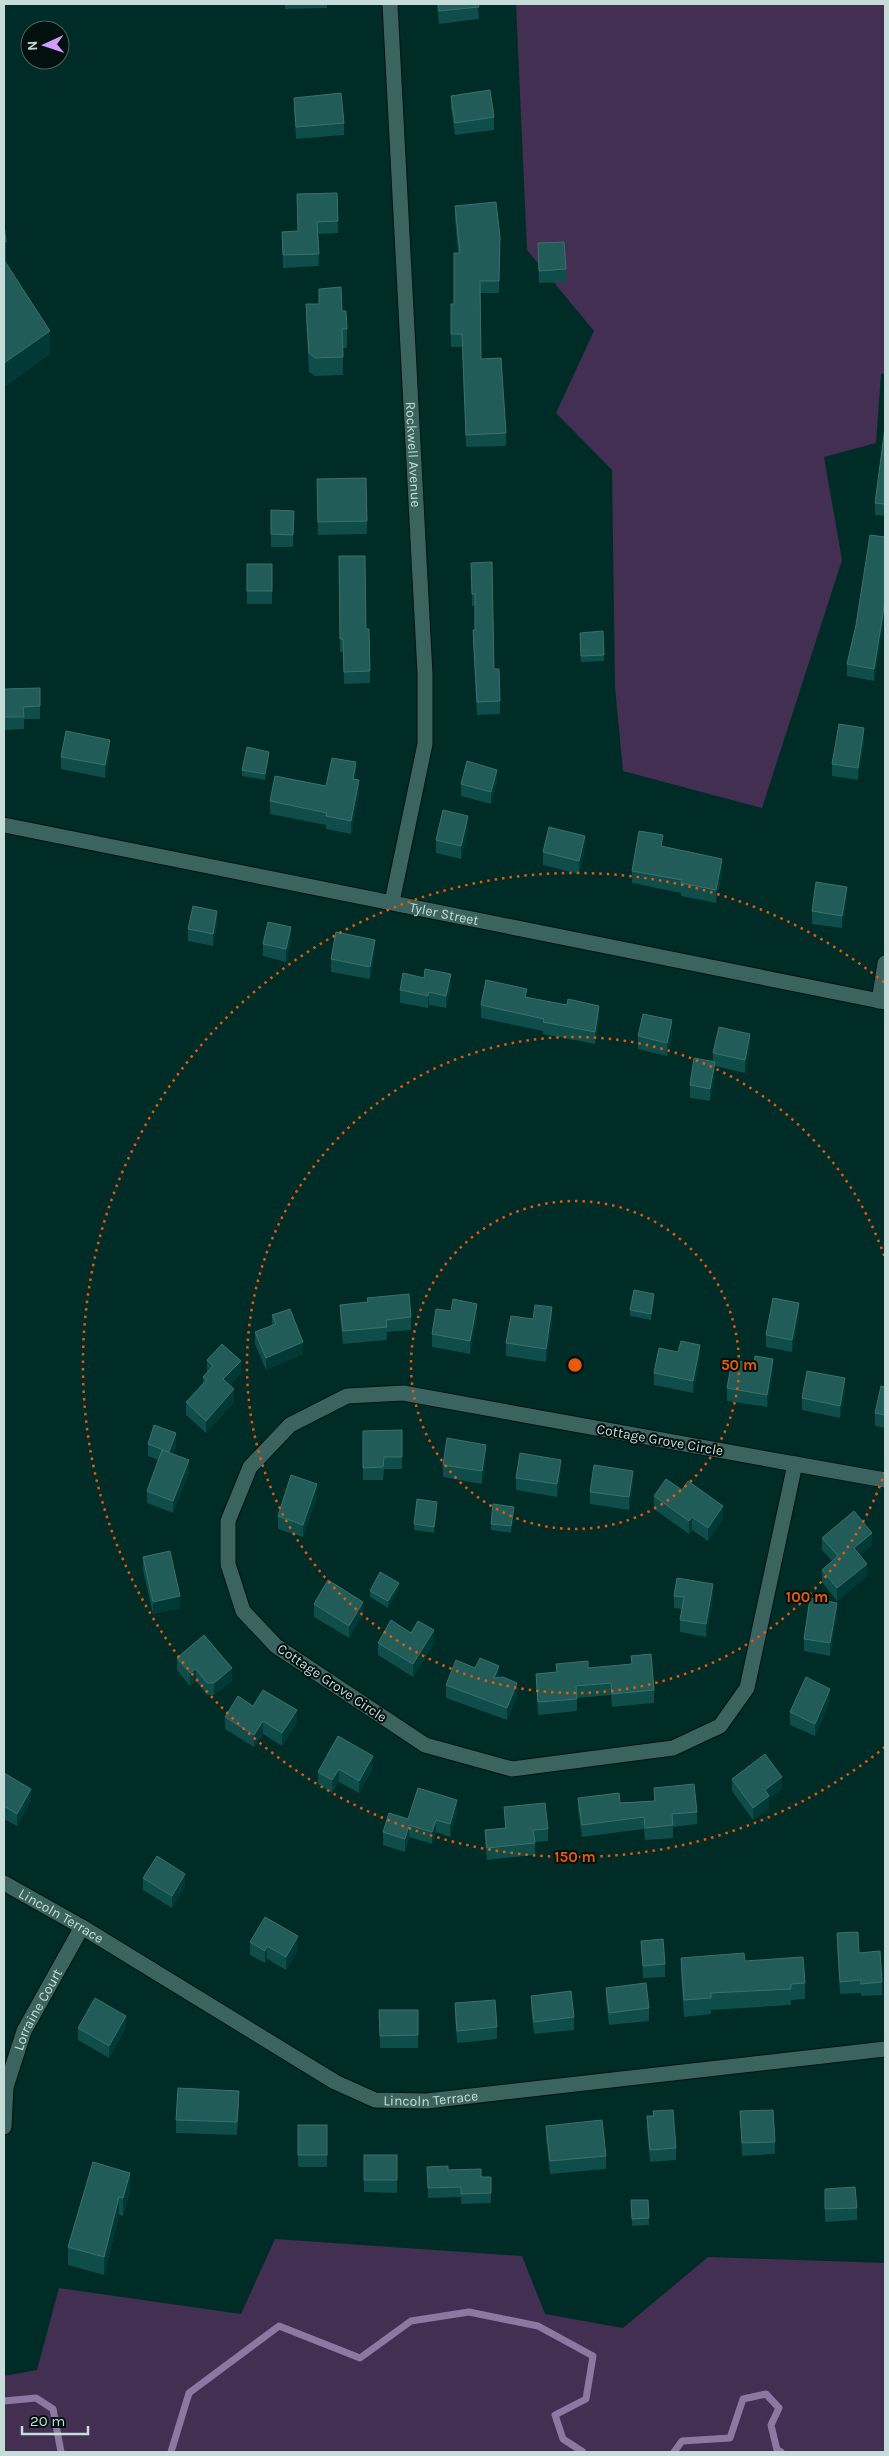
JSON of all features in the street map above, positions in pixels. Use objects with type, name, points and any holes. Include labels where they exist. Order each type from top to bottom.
[{"type":"street","name":"Rockwell Avenue","points":[[390,4],[425,674],[425,744],[392,902]]},
{"type":"street","name":"Tyler Street","points":[[4,825],[882,1002]]},
{"type":"street","points":[[882,1002],[885,964]]},
{"type":"street","name":"Cottage Grove Circle","points":[[795,1464],[747,1688],[720,1726],[673,1748],[512,1769],[425,1745],[276,1646],[243,1611],[228,1564],[228,1521],[250,1467],[290,1424],[347,1396],[403,1393],[885,1480]]},
{"type":"street","name":"Lincoln Terrace","points":[[4,1882],[82,1927],[335,2082],[375,2100],[427,2101],[885,2049]]},
{"type":"street","name":"Lorraine Court","points":[[4,2127],[6,2088],[24,2031],[82,1927]]},
{"type":"shaded area","points":[[516,4],[885,4],[885,373],[881,374],[876,443],[824,457],[842,560],[762,808],[623,771],[615,687],[612,470],[556,413],[594,331],[527,250]]},
{"type":"shaded area","points":[[275,2239],[522,2256],[545,2314],[623,2328],[708,2257],[885,2263],[885,2452],[4,2452],[4,2376],[37,2370],[59,2288],[241,2314]]},
{"type":"building","points":[[438,4],[478,4],[479,7],[439,11]]},
{"type":"building","points":[[490,90],[494,117],[455,123],[451,96]]},
{"type":"building","points":[[341,93],[344,123],[296,127],[294,98]]},
{"type":"building","points":[[337,193],[338,221],[317,222],[319,254],[283,255],[282,232],[298,231],[297,194]]},
{"type":"building","points":[[496,202],[500,237],[499,281],[480,281],[481,359],[501,358],[506,433],[466,435],[462,334],[451,334],[451,304],[454,304],[454,253],[460,253],[455,206]]},
{"type":"building","points":[[4,224],[6,242],[4,242]]},
{"type":"building","points":[[564,242],[566,269],[539,271],[538,243]]},
{"type":"building","points":[[4,260],[50,331],[4,363]]},
{"type":"building","points":[[341,287],[342,311],[346,311],[347,329],[342,329],[343,357],[315,358],[309,353],[306,304],[319,304],[319,289]]},
{"type":"building","points":[[885,427],[885,504],[875,503]]},
{"type":"building","points":[[366,478],[367,521],[318,522],[317,479]]},
{"type":"building","points":[[271,510],[294,511],[293,535],[271,534]]},
{"type":"building","points":[[870,535],[885,537],[885,601],[874,669],[847,664],[856,625]]},
{"type":"building","points":[[339,556],[365,556],[366,629],[369,629],[370,671],[344,672],[343,639],[340,639]]},
{"type":"building","points":[[492,562],[494,669],[499,669],[500,701],[477,702],[473,630],[475,630],[475,594],[472,594],[471,563]]},
{"type":"building","points":[[247,564],[272,564],[272,591],[247,591]]},
{"type":"building","points":[[603,631],[604,655],[581,656],[580,633]]},
{"type":"building","points":[[40,688],[40,706],[23,707],[24,717],[4,717],[4,689]]},
{"type":"building","points":[[839,724],[864,728],[858,768],[832,764]]},
{"type":"building","points":[[66,731],[110,740],[105,765],[61,757]]},
{"type":"building","points":[[247,747],[269,752],[265,774],[242,770]]},
{"type":"building","points":[[332,758],[356,762],[353,779],[359,780],[351,821],[326,816],[327,813],[270,801],[275,776],[326,786]]},
{"type":"building","points":[[467,761],[497,770],[491,792],[461,784]]},
{"type":"building","points":[[443,810],[468,816],[461,846],[436,840]]},
{"type":"building","points":[[549,827],[585,836],[579,861],[543,852]]},
{"type":"building","points":[[639,831],[663,835],[661,846],[722,859],[716,890],[681,883],[682,880],[632,871]]},
{"type":"building","points":[[816,882],[847,887],[842,916],[812,911]]},
{"type":"building","points":[[193,906],[217,911],[213,934],[188,929]]},
{"type":"building","points":[[268,922],[291,927],[286,949],[263,944]]},
{"type":"building","points":[[336,932],[375,940],[370,967],[331,959]]},
{"type":"building","points":[[425,969],[451,974],[446,996],[429,992],[428,996],[400,990],[403,973],[424,978]]},
{"type":"building","points":[[486,980],[527,989],[525,997],[567,1005],[568,999],[599,1006],[595,1032],[543,1022],[544,1019],[481,1005]]},
{"type":"building","points":[[643,1014],[672,1020],[667,1043],[638,1036]]},
{"type":"building","points":[[719,1027],[750,1034],[745,1060],[713,1053]]},
{"type":"building","points":[[694,1058],[715,1062],[710,1089],[690,1085]]},
{"type":"building","points":[[634,1290],[654,1294],[651,1314],[630,1310]]},
{"type":"building","points":[[409,1294],[411,1317],[386,1320],[387,1327],[343,1331],[340,1305],[368,1302],[367,1298]]},
{"type":"building","points":[[773,1298],[799,1303],[792,1340],[766,1335]]},
{"type":"building","points":[[453,1299],[477,1304],[470,1341],[432,1334],[436,1309],[451,1311]]},
{"type":"building","points":[[535,1305],[552,1307],[546,1349],[506,1343],[511,1316],[533,1319]]},
{"type":"building","points":[[290,1309],[303,1342],[266,1358],[255,1332],[276,1324],[272,1315]]},
{"type":"building","points":[[681,1341],[700,1345],[693,1381],[654,1373],[659,1348],[678,1352]]},
{"type":"building","points":[[222,1344],[241,1361],[223,1379],[234,1389],[206,1421],[186,1402],[207,1380],[203,1377],[213,1366],[207,1360]]},
{"type":"building","points":[[755,1356],[773,1359],[767,1395],[727,1388],[732,1360],[754,1364]]},
{"type":"building","points":[[807,1371],[845,1378],[840,1406],[802,1398]]},
{"type":"building","points":[[881,1386],[885,1387],[885,1415],[875,1413]]},
{"type":"building","points":[[154,1425],[176,1433],[169,1452],[148,1444]]},
{"type":"building","points":[[402,1430],[402,1457],[384,1457],[383,1467],[363,1468],[363,1431]]},
{"type":"building","points":[[447,1438],[486,1445],[482,1471],[443,1465]]},
{"type":"building","points":[[162,1450],[189,1460],[173,1501],[147,1491]]},
{"type":"building","points":[[520,1453],[561,1460],[557,1484],[516,1478]]},
{"type":"building","points":[[594,1465],[633,1471],[629,1497],[590,1492]]},
{"type":"building","points":[[291,1475],[317,1484],[303,1525],[278,1516]]},
{"type":"building","points":[[666,1479],[682,1490],[688,1481],[723,1506],[708,1528],[692,1517],[689,1521],[654,1496]]},
{"type":"building","points":[[417,1499],[437,1502],[434,1527],[414,1524]]},
{"type":"building","points":[[493,1504],[514,1507],[511,1526],[491,1524]]},
{"type":"building","points":[[854,1511],[872,1533],[854,1548],[867,1564],[837,1588],[822,1570],[838,1556],[822,1538]]},
{"type":"building","points":[[170,1551],[180,1596],[153,1602],[143,1557]]},
{"type":"building","points":[[380,1572],[399,1583],[388,1601],[370,1591]]},
{"type":"building","points":[[677,1578],[713,1584],[706,1624],[680,1620],[684,1597],[674,1596]]},
{"type":"building","points":[[328,1580],[363,1602],[349,1626],[314,1604]]},
{"type":"building","points":[[810,1598],[837,1603],[830,1643],[804,1639]]},
{"type":"building","points":[[391,1620],[411,1633],[418,1621],[434,1630],[413,1664],[378,1643]]},
{"type":"building","points":[[204,1635],[232,1668],[214,1683],[207,1683],[196,1669],[190,1673],[177,1658]]},
{"type":"building","points":[[651,1654],[654,1690],[612,1694],[611,1683],[576,1686],[577,1699],[538,1702],[536,1674],[557,1672],[556,1664],[588,1661],[588,1668],[632,1664],[631,1656]]},
{"type":"building","points":[[480,1658],[499,1666],[494,1678],[503,1677],[517,1683],[507,1708],[446,1685],[456,1660],[475,1668]]},
{"type":"building","points":[[806,1677],[830,1689],[815,1724],[790,1712]]},
{"type":"building","points":[[263,1690],[297,1710],[282,1733],[263,1721],[254,1735],[225,1717],[238,1696],[253,1706]]},
{"type":"building","points":[[338,1736],[373,1756],[359,1781],[339,1769],[332,1780],[318,1772]]},
{"type":"building","points":[[765,1754],[782,1777],[765,1790],[769,1796],[753,1808],[732,1779]]},
{"type":"building","points":[[4,1773],[31,1789],[17,1814],[4,1806]]},
{"type":"building","points":[[694,1784],[697,1812],[672,1814],[673,1825],[645,1828],[644,1817],[582,1825],[578,1798],[619,1793],[620,1803],[655,1801],[654,1788]]},
{"type":"building","points":[[418,1788],[457,1800],[450,1824],[436,1820],[432,1832],[409,1825],[405,1839],[383,1832],[389,1813],[408,1819]]},
{"type":"building","points":[[545,1803],[548,1829],[533,1830],[535,1843],[487,1848],[485,1830],[506,1828],[504,1807]]},
{"type":"building","points":[[157,1856],[185,1874],[172,1896],[143,1878]]},
{"type":"building","points":[[265,1917],[298,1936],[286,1957],[267,1946],[265,1951],[250,1942]]},
{"type":"building","points":[[858,1932],[859,1953],[880,1951],[882,1982],[861,1984],[861,1980],[840,1982],[837,1933]]},
{"type":"building","points":[[663,1939],[665,1964],[643,1966],[641,1941]]},
{"type":"building","points":[[744,1953],[745,1961],[803,1957],[805,1983],[791,1984],[791,1989],[711,1993],[711,1998],[684,2000],[681,1958]]},
{"type":"building","points":[[646,1983],[649,2008],[609,2013],[606,1988]]},
{"type":"building","points":[[571,1991],[574,2017],[534,2022],[531,1996]]},
{"type":"building","points":[[95,1998],[126,2016],[109,2046],[78,2028]]},
{"type":"building","points":[[495,2000],[497,2027],[457,2031],[455,2003]]},
{"type":"building","points":[[379,2010],[418,2010],[418,2035],[380,2036]]},
{"type":"building","points":[[178,2088],[239,2091],[237,2122],[176,2120]]},
{"type":"building","points":[[673,2110],[676,2148],[650,2150],[647,2116],[654,2116],[653,2111]]},
{"type":"building","points":[[773,2110],[775,2142],[742,2143],[740,2111]]},
{"type":"building","points":[[602,2120],[606,2156],[550,2161],[546,2126]]},
{"type":"building","points":[[298,2125],[327,2125],[327,2155],[298,2155]]},
{"type":"building","points":[[364,2155],[397,2155],[397,2180],[364,2180]]},
{"type":"building","points":[[93,2162],[130,2173],[123,2198],[119,2197],[104,2257],[68,2247]]},
{"type":"building","points":[[448,2166],[448,2170],[481,2169],[481,2177],[491,2177],[491,2193],[461,2194],[461,2187],[428,2188],[427,2167]]},
{"type":"building","points":[[855,2187],[857,2208],[825,2209],[825,2189]]},
{"type":"building","points":[[631,2200],[648,2200],[649,2218],[632,2219]]},
{"type":"waterway","points":[[171,2452],[189,2393],[279,2326],[360,2358],[411,2321],[469,2312],[538,2326],[593,2356],[586,2399],[555,2415],[563,2439],[583,2452]]},
{"type":"waterway","points":[[674,2452],[682,2441],[730,2438],[743,2399],[766,2394],[779,2408],[771,2425],[777,2450],[781,2452]]},
{"type":"waterway","points":[[4,2401],[36,2398],[53,2409],[61,2452]]}]
